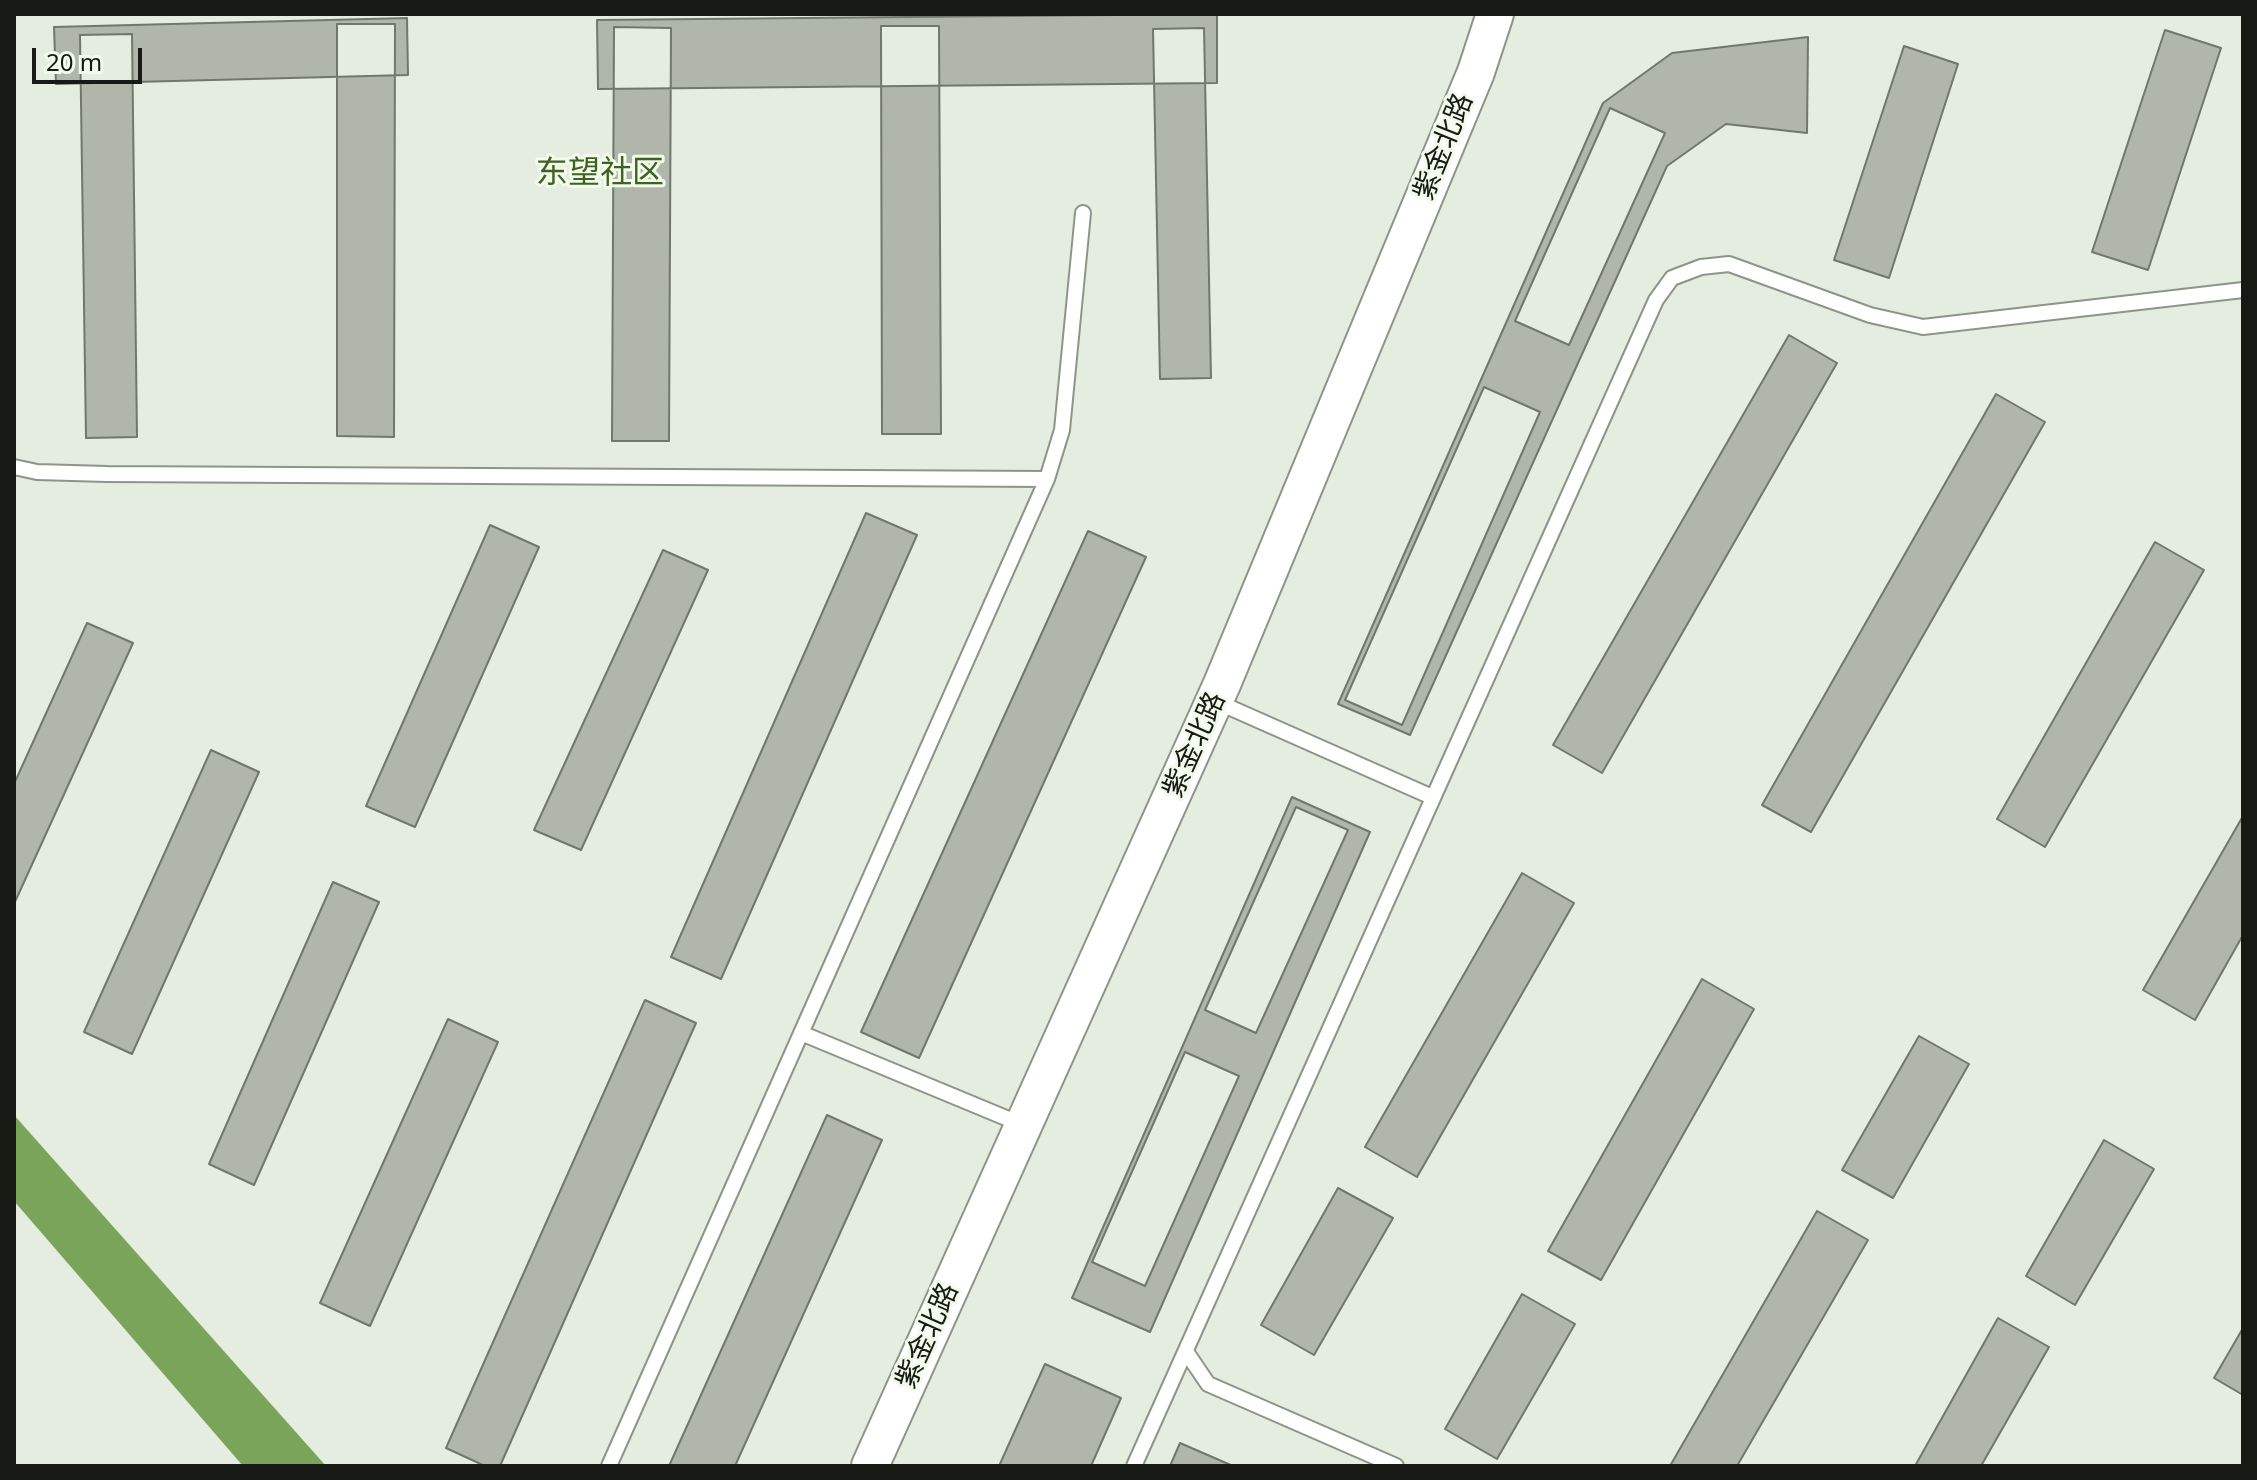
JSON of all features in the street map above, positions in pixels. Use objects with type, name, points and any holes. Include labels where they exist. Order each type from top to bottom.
[{"type":"street","name":"紫金北路","points":[[870,1466],[1215,701],[1476,72],[1495,14]]},
{"type":"lane","points":[[609,1466],[1047,479],[1062,430],[1083,213]]},
{"type":"lane","points":[[1134,1466],[1656,300],[1672,278],[1701,267],[1729,264],[1870,315],[1923,327],[2243,290]]},
{"type":"lane","points":[[14,467],[37,472],[123,475],[1047,479]]},
{"type":"lane","points":[[1215,701],[1432,797]]},
{"type":"lane","points":[[801,1033],[1023,1125]]},
{"type":"lane","points":[[1187,1353],[1208,1384],[1396,1466]]},
{"type":"shaded area","points":[[14,1115],[326,1466],[243,1466],[14,1201]]},
{"type":"building","points":[[1217,14],[1217,83],[598,89],[597,20]]},
{"type":"building","points":[[407,18],[408,75],[56,84],[54,27]]},
{"type":"building","points":[[337,24],[395,24],[394,437],[337,436]]},
{"type":"building","points":[[881,26],[939,26],[941,434],[882,434]]},
{"type":"building","points":[[614,27],[671,28],[669,441],[612,441]]},
{"type":"building","points":[[1204,28],[1211,378],[1160,379],[1153,29]]},
{"type":"building","points":[[2165,30],[2221,48],[2148,270],[2092,252]]},
{"type":"building","points":[[132,34],[137,437],[86,438],[80,35]]},
{"type":"building","points":[[1808,37],[1807,133],[1726,124],[1667,166],[1410,735],[1338,704],[1603,103],[1672,53]]},
{"type":"building","points":[[1904,46],[1958,64],[1889,278],[1834,260]]},
{"type":"building","points":[[1610,108],[1665,133],[1569,345],[1515,321]]},
{"type":"building","points":[[1789,335],[1837,363],[1602,773],[1553,745]]},
{"type":"building","points":[[1484,387],[1540,412],[1402,725],[1345,700]]},
{"type":"building","points":[[1996,394],[2045,422],[1811,832],[1762,805]]},
{"type":"building","points":[[866,513],[917,535],[721,979],[671,957]]},
{"type":"building","points":[[490,525],[539,547],[415,827],[366,806]]},
{"type":"building","points":[[1088,531],[1146,557],[919,1058],[861,1032]]},
{"type":"building","points":[[2155,542],[2204,570],[2045,847],[1997,819]]},
{"type":"building","points":[[663,550],[708,570],[581,850],[534,830]]},
{"type":"building","points":[[87,623],[133,643],[14,904],[14,784]]},
{"type":"building","points":[[211,750],[259,772],[132,1054],[84,1032]]},
{"type":"building","points":[[1292,797],[1370,832],[1150,1332],[1072,1298]]},
{"type":"building","points":[[1296,807],[1348,830],[1256,1033],[1205,1010]]},
{"type":"building","points":[[2243,816],[2243,935],[2195,1020],[2143,990]]},
{"type":"building","points":[[1522,873],[1574,903],[1417,1177],[1365,1147]]},
{"type":"building","points":[[333,882],[379,902],[254,1185],[209,1164]]},
{"type":"building","points":[[1702,979],[1754,1009],[1601,1280],[1548,1251]]},
{"type":"building","points":[[645,1000],[696,1023],[500,1466],[485,1466],[446,1448]]},
{"type":"building","points":[[448,1019],[498,1042],[370,1326],[320,1303]]},
{"type":"building","points":[[1919,1036],[1969,1064],[1893,1198],[1842,1170]]},
{"type":"building","points":[[1185,1052],[1239,1076],[1145,1286],[1092,1262]]},
{"type":"building","points":[[827,1115],[882,1140],[735,1466],[669,1466]]},
{"type":"building","points":[[2104,1140],[2154,1169],[2075,1305],[2026,1276]]},
{"type":"building","points":[[1338,1188],[1393,1218],[1314,1355],[1261,1325]]},
{"type":"building","points":[[1817,1211],[1868,1240],[1737,1466],[1670,1466]]},
{"type":"building","points":[[1522,1294],[1575,1324],[1497,1459],[1445,1429]]},
{"type":"building","points":[[1998,1318],[2049,1347],[1981,1466],[1915,1466]]},
{"type":"building","points":[[2243,1328],[2243,1395],[2214,1378]]},
{"type":"building","points":[[1045,1364],[1121,1398],[1091,1466],[999,1466]]},
{"type":"building","points":[[1180,1443],[1233,1466],[1170,1466]]},
{"type":"district","name":"东望社区","points":[[600,174]]}]
